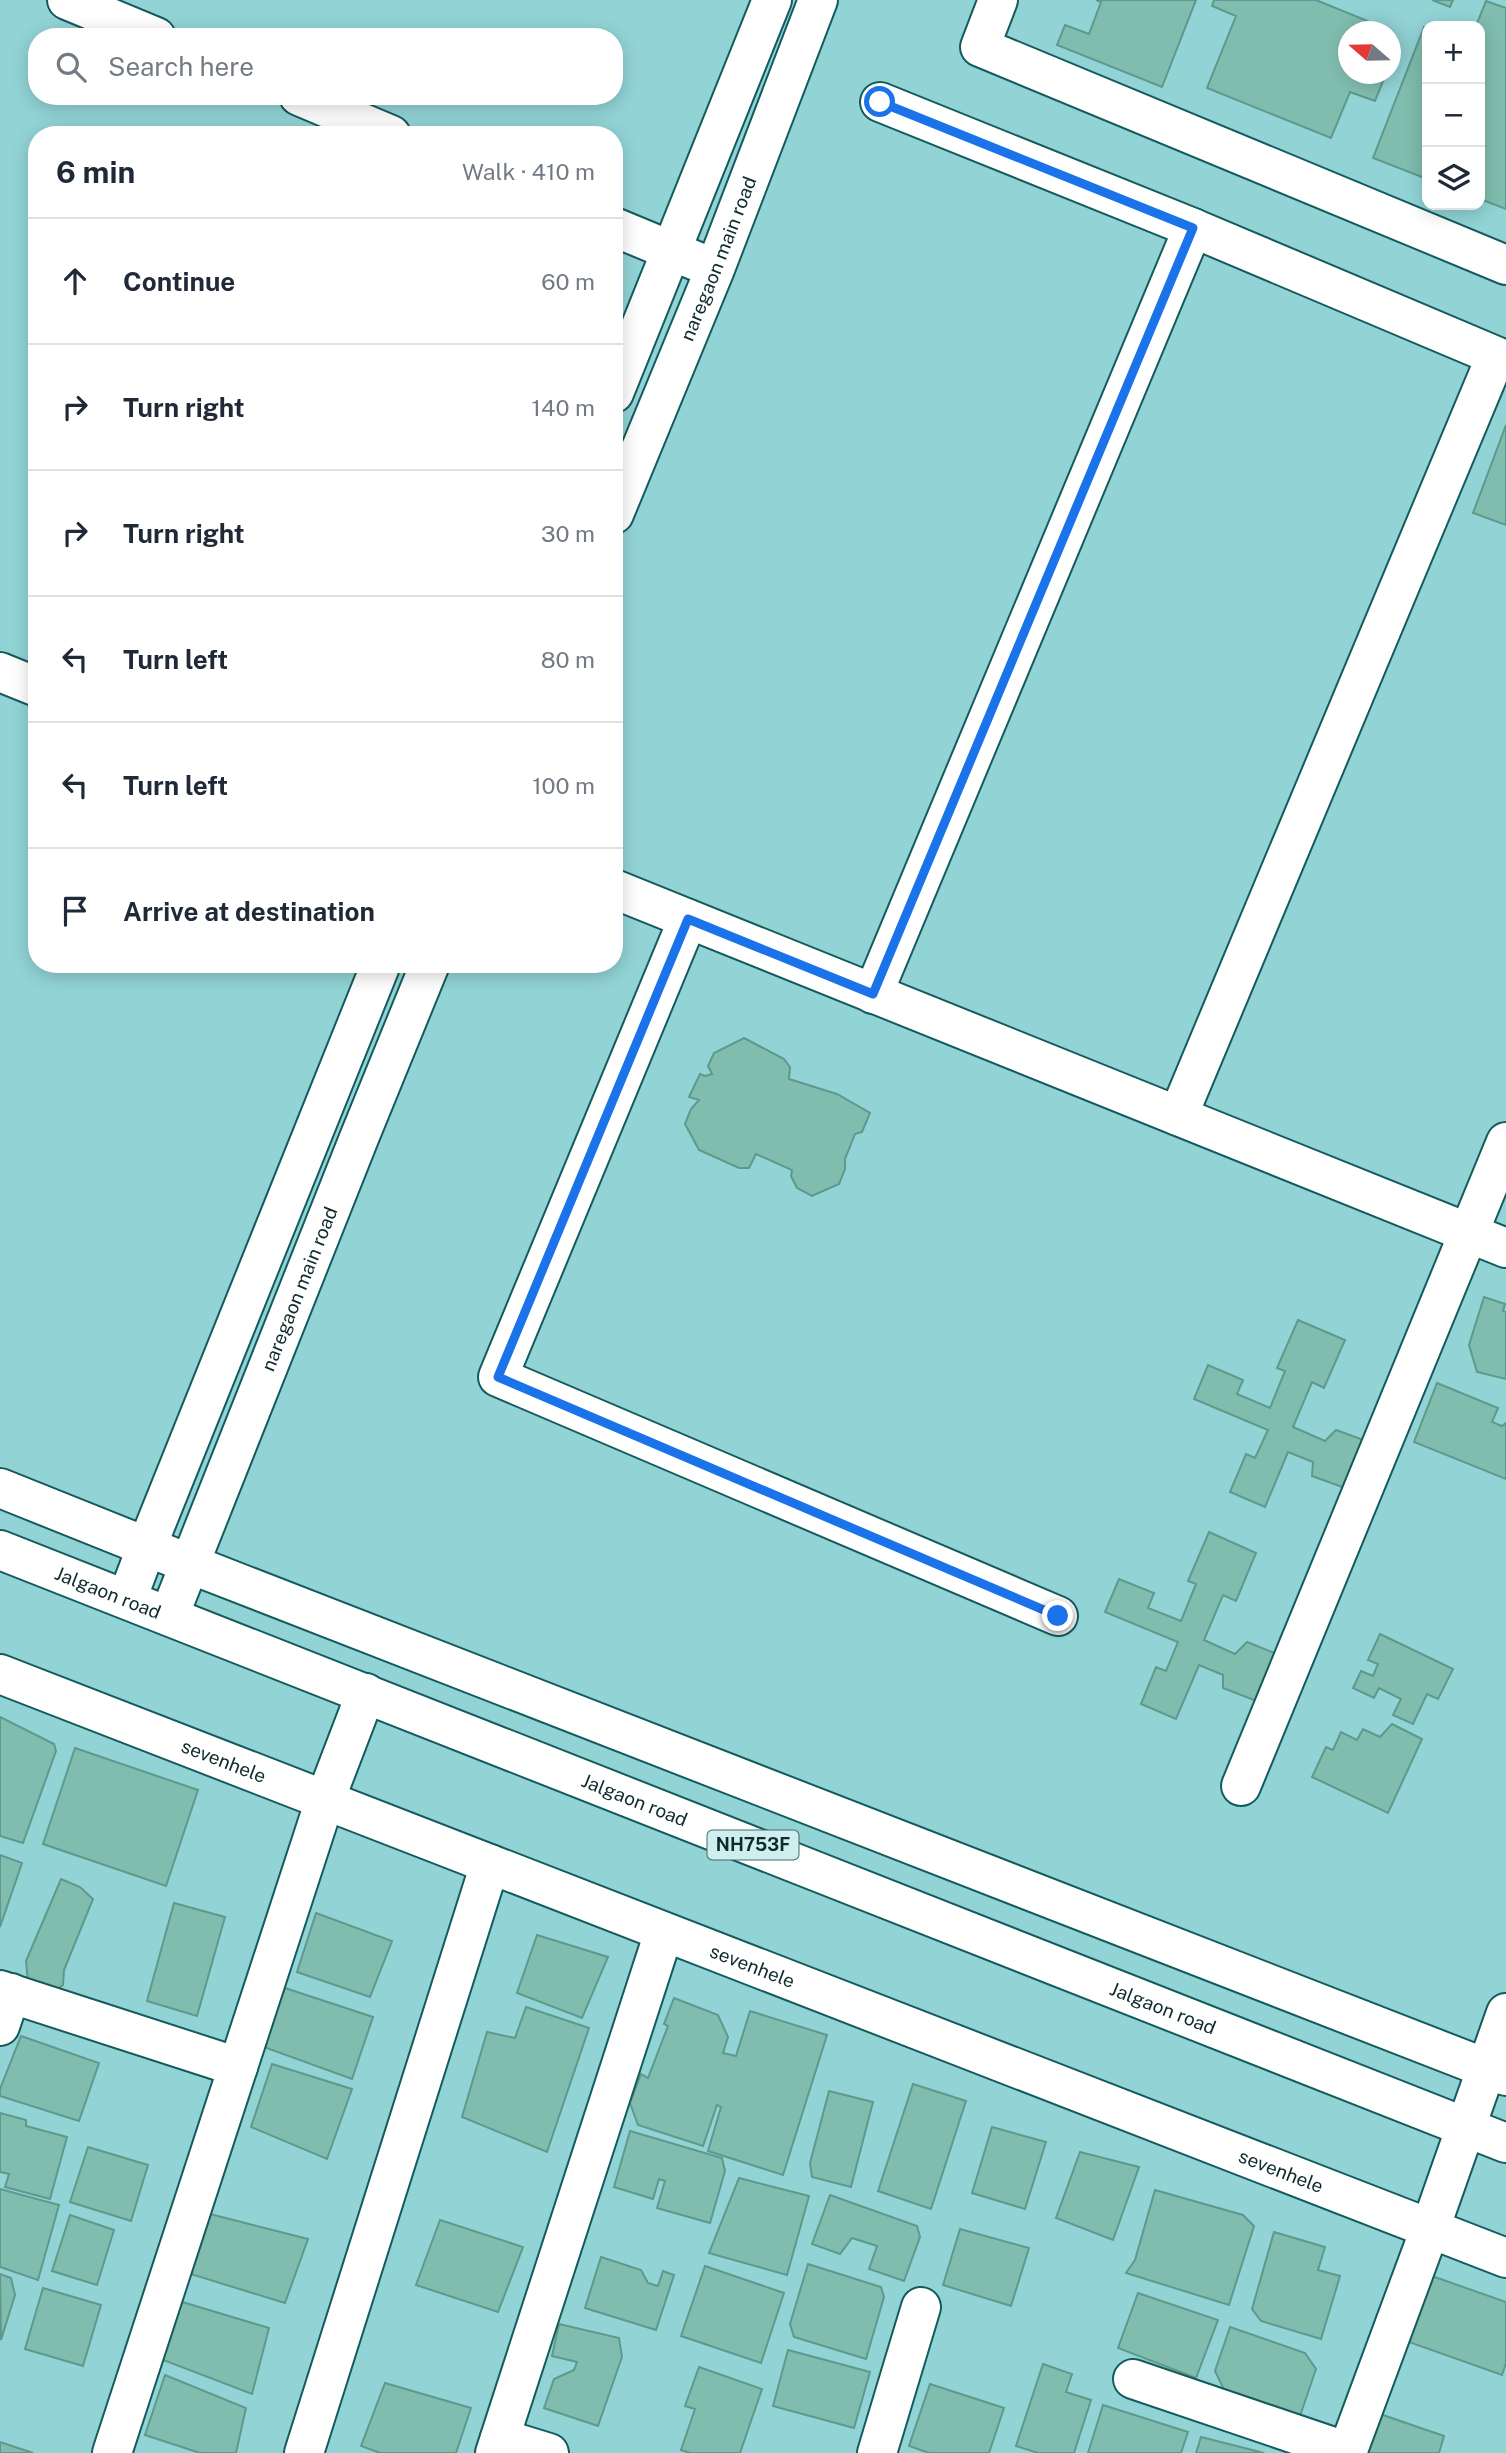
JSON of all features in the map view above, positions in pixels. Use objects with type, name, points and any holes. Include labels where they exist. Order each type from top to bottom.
[{"type":"main road","points":[[67,0],[134,28]]},
{"type":"main road","points":[[623,371],[772,0]]},
{"type":"main road","name":"naregaon main road","points":[[623,492],[715,269],[818,0]]},
{"type":"main road","points":[[998,0],[979,47],[1506,265]]},
{"type":"main road","points":[[880,102],[1193,228],[1496,356],[1178,1116]]},
{"type":"main road","points":[[320,105],[370,126]]},
{"type":"main road","points":[[873,994],[1193,228]]},
{"type":"main road","points":[[623,231],[715,269]]},
{"type":"main road","points":[[0,673],[28,684]]},
{"type":"main road","points":[[623,894],[1506,1248]]},
{"type":"main road","points":[[688,919],[498,1377],[1058,1616]]},
{"type":"main road","points":[[127,1600],[377,973]]},
{"type":"main road","name":"naregaon main road","points":[[169,1616],[426,973]]},
{"type":"main road","points":[[1241,1786],[1506,1142]]},
{"type":"main road","name":"NH753F","points":[[0,1488],[1496,2072]]},
{"type":"main road","name":"Jalgaon road","points":[[0,1550],[1506,2143]]},
{"type":"main road","name":"sevenhele","points":[[0,1674],[1506,2258]]},
{"type":"main road","points":[[112,2453],[325,1800],[366,1693]]},
{"type":"main road","points":[[304,2453],[490,1864]]},
{"type":"main road","points":[[549,2453],[498,2445],[664,1932]]},
{"type":"main road","points":[[4,2003],[237,2067]]},
{"type":"main road","points":[[1133,2379],[1348,2452],[1466,2127],[1496,2072],[1506,2013]]},
{"type":"main road","points":[[877,2453],[921,2307]]},
{"type":"building","points":[[1096,0],[1196,0],[1162,87],[1057,45],[1065,25],[1089,34],[1101,2]]},
{"type":"building","points":[[1214,0],[1316,0],[1368,21],[1338,21],[1338,84],[1382,84],[1375,101],[1350,92],[1331,138],[1207,88],[1236,16],[1212,6]]},
{"type":"building","points":[[1432,0],[1453,0],[1450,7]]},
{"type":"building","points":[[1486,1],[1506,8],[1506,209],[1485,201],[1485,21],[1478,21]]},
{"type":"building","points":[[1422,32],[1422,177],[1373,158]]},
{"type":"building","points":[[1506,425],[1506,525],[1473,513]]},
{"type":"building","points":[[744,1038],[784,1059],[790,1067],[789,1079],[837,1094],[870,1113],[862,1132],[855,1134],[839,1184],[812,1196],[797,1188],[791,1176],[792,1170],[756,1154],[749,1168],[739,1168],[699,1150],[685,1124],[691,1109],[699,1100],[689,1097],[700,1074],[712,1074],[708,1066],[714,1053]]},
{"type":"building","points":[[1484,1297],[1505,1304],[1506,1379],[1477,1372],[1469,1345]]},
{"type":"building","points":[[1298,1320],[1345,1340],[1324,1388],[1312,1382],[1293,1427],[1325,1441],[1336,1430],[1372,1443],[1353,1491],[1312,1476],[1313,1462],[1288,1452],[1265,1507],[1230,1492],[1246,1454],[1255,1458],[1268,1430],[1194,1399],[1208,1365],[1243,1380],[1237,1394],[1270,1408],[1285,1371],[1277,1368]]},
{"type":"building","points":[[1437,1383],[1498,1408],[1492,1422],[1502,1426],[1506,1423],[1506,1479],[1414,1442]]},
{"type":"building","points":[[1209,1532],[1256,1553],[1236,1601],[1223,1595],[1204,1640],[1235,1654],[1247,1642],[1282,1656],[1264,1704],[1223,1688],[1223,1675],[1199,1665],[1176,1719],[1141,1704],[1156,1667],[1166,1671],[1178,1642],[1105,1612],[1119,1579],[1154,1593],[1148,1608],[1181,1621],[1196,1584],[1188,1581]]},
{"type":"building","points":[[1380,1634],[1453,1669],[1438,1699],[1427,1694],[1413,1724],[1393,1715],[1401,1699],[1379,1688],[1374,1698],[1353,1688],[1361,1671],[1373,1676],[1378,1664],[1368,1660]]},
{"type":"building","points":[[0,1717],[54,1744],[56,1751],[23,1843],[0,1836]]},
{"type":"building","points":[[1392,1724],[1422,1739],[1388,1813],[1312,1777],[1326,1747],[1333,1750],[1341,1732],[1357,1740],[1363,1729],[1380,1737]]},
{"type":"building","points":[[75,1748],[198,1790],[166,1886],[43,1844]]},
{"type":"building","points":[[0,1855],[22,1863],[0,1927]]},
{"type":"building","points":[[61,1879],[80,1887],[93,1899],[64,1970],[63,1985],[51,1993],[28,1982],[26,1961]]},
{"type":"building","points":[[174,1903],[225,1917],[197,2016],[147,2001]]},
{"type":"building","points":[[316,1913],[392,1941],[370,1997],[297,1972]]},
{"type":"building","points":[[537,1935],[608,1957],[582,2018],[517,1993]]},
{"type":"building","points":[[285,1988],[373,2017],[352,2079],[261,2046]]},
{"type":"building","points":[[674,1998],[718,2015],[728,2037],[723,2053],[736,2056],[750,2011],[827,2035],[783,2175],[708,2151],[721,2107],[717,2105],[703,2146],[638,2125],[630,2103],[641,2074],[648,2078],[668,2026],[664,2024]]},
{"type":"building","points":[[526,2007],[589,2028],[547,2152],[462,2117],[487,2032],[515,2038]]},
{"type":"building","points":[[21,2036],[99,2063],[79,2121],[0,2096],[0,2089]]},
{"type":"building","points":[[272,2064],[352,2089],[327,2159],[251,2127]]},
{"type":"building","points":[[913,2084],[966,2101],[931,2209],[878,2191]]},
{"type":"building","points":[[829,2091],[873,2102],[851,2187],[812,2177],[810,2163]]},
{"type":"building","points":[[0,2113],[26,2120],[26,2126],[67,2137],[50,2199],[5,2187],[9,2174],[0,2172]]},
{"type":"building","points":[[992,2127],[1046,2142],[1025,2209],[972,2193]]},
{"type":"building","points":[[630,2131],[722,2158],[725,2171],[710,2223],[657,2208],[665,2181],[659,2179],[653,2199],[614,2187]]},
{"type":"building","points":[[88,2147],[148,2165],[131,2221],[70,2202]]},
{"type":"building","points":[[1080,2152],[1139,2167],[1113,2240],[1056,2218]]},
{"type":"building","points":[[739,2178],[809,2196],[787,2275],[709,2253]]},
{"type":"building","points":[[0,2189],[59,2205],[38,2280],[0,2267]]},
{"type":"building","points":[[1155,2190],[1243,2215],[1254,2226],[1229,2305],[1126,2273],[1135,2260]]},
{"type":"building","points":[[830,2195],[917,2226],[920,2237],[904,2281],[869,2269],[877,2246],[852,2238],[840,2254],[812,2244]]},
{"type":"building","points":[[210,2214],[308,2239],[285,2303],[184,2272]]},
{"type":"building","points":[[70,2215],[114,2230],[97,2285],[52,2271]]},
{"type":"building","points":[[440,2220],[523,2247],[498,2312],[416,2285]]},
{"type":"building","points":[[960,2229],[1029,2248],[1011,2306],[943,2285]]},
{"type":"building","points":[[1274,2232],[1325,2247],[1318,2270],[1340,2276],[1321,2339],[1261,2321],[1252,2309]]},
{"type":"building","points":[[601,2257],[641,2270],[648,2283],[658,2286],[663,2271],[674,2275],[656,2330],[585,2308]]},
{"type":"building","points":[[808,2264],[881,2287],[884,2297],[866,2359],[794,2337],[790,2324]]},
{"type":"building","points":[[705,2266],[784,2293],[761,2363],[681,2336]]},
{"type":"building","points":[[0,2274],[11,2278],[15,2295],[1,2340]]},
{"type":"building","points":[[1429,2275],[1506,2302],[1506,2363],[1502,2375],[1406,2341]]},
{"type":"building","points":[[43,2288],[101,2305],[83,2366],[25,2349]]},
{"type":"building","points":[[1138,2293],[1218,2320],[1196,2378],[1118,2348]]},
{"type":"building","points":[[179,2301],[269,2328],[252,2394],[163,2360]]},
{"type":"building","points":[[559,2324],[619,2338],[622,2357],[598,2426],[544,2408],[554,2379],[574,2370],[577,2362],[552,2356]]},
{"type":"building","points":[[1230,2327],[1305,2353],[1316,2369],[1299,2419],[1226,2394],[1215,2371]]},
{"type":"building","points":[[788,2350],[870,2372],[854,2428],[773,2406]]},
{"type":"building","points":[[1043,2364],[1072,2374],[1066,2392],[1091,2400],[1074,2453],[1038,2453],[1016,2446]]},
{"type":"building","points":[[699,2367],[762,2389],[740,2453],[690,2453],[681,2450],[695,2409],[685,2406]]},
{"type":"building","points":[[165,2375],[246,2408],[236,2453],[200,2453],[145,2435]]},
{"type":"building","points":[[385,2383],[471,2408],[456,2453],[380,2453],[361,2446]]},
{"type":"building","points":[[930,2384],[1004,2408],[989,2453],[929,2453],[909,2446]]},
{"type":"building","points":[[1103,2405],[1188,2432],[1181,2453],[1088,2453]]},
{"type":"building","points":[[1380,2414],[1444,2436],[1439,2453],[1367,2453]]},
{"type":"building","points":[[1201,2437],[1264,2453],[1196,2453]]},
{"type":"building","points":[[0,2442],[33,2453],[0,2453]]},
{"type":"route","points":[[880,102],[1193,228],[873,994],[688,919],[498,1377],[1058,1616]]}]
